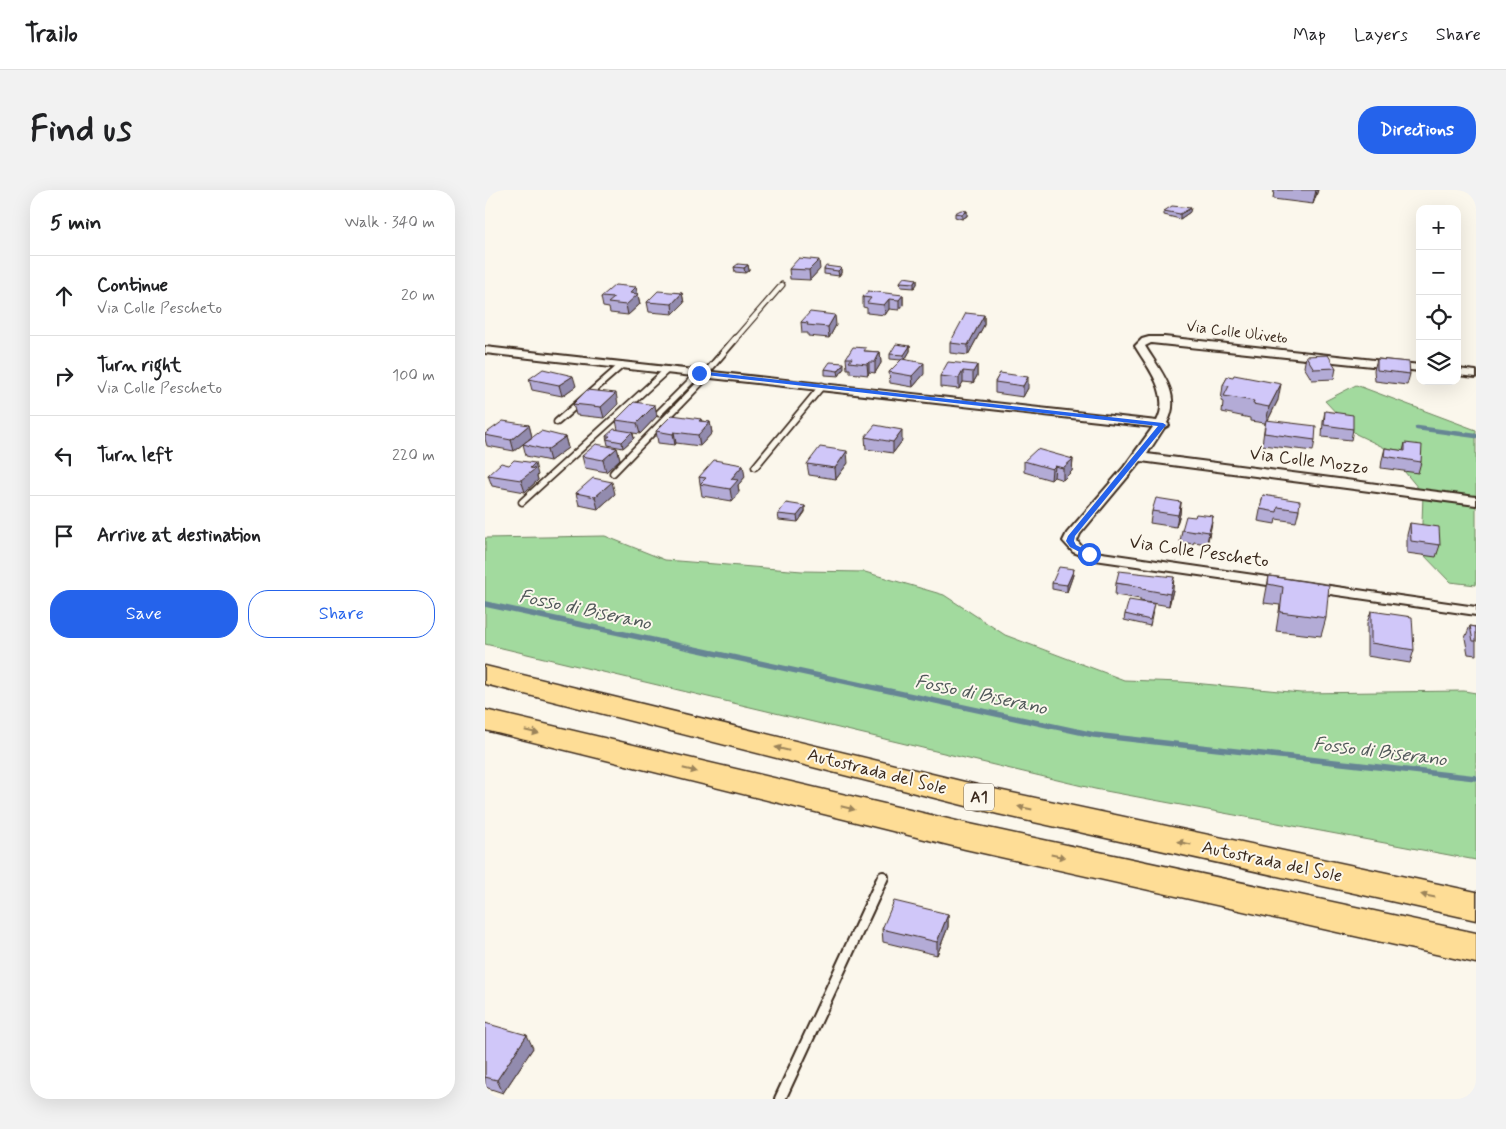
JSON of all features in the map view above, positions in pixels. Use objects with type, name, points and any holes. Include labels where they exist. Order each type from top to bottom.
[{"type":"highway","name":"Autostrada del Sole","points":[[485,675],[998,802],[1476,906]]},
{"type":"highway","name":"A1","points":[[485,720],[965,836],[1476,948]]},
{"type":"street","name":"Via Colle Uliveto","points":[[1163,425],[1169,402],[1165,390],[1140,346],[1147,340],[1168,340],[1416,368]]},
{"type":"street","points":[[485,350],[1163,425]]},
{"type":"street","points":[[1461,372],[1476,374]]},
{"type":"street","name":"Via Colle Pescheto","points":[[1163,425],[1074,533],[1070,541],[1075,548],[1095,556],[1476,610]]},
{"type":"street","name":"Via Colle Mozzo","points":[[1137,457],[1476,500]]},
{"type":"lane","points":[[613,472],[705,374],[782,285]]},
{"type":"lane","points":[[557,422],[622,365]]},
{"type":"lane","points":[[522,502],[667,370]]},
{"type":"lane","points":[[659,413],[705,374]]},
{"type":"lane","points":[[755,467],[822,386]]},
{"type":"lane","points":[[780,1099],[883,877]]},
{"type":"green space","points":[[1356,385],[1476,430],[1476,585],[1450,582],[1421,552],[1423,494],[1385,448],[1356,434],[1325,401]]},
{"type":"green space","points":[[605,536],[665,560],[802,571],[865,572],[944,595],[1005,635],[1124,680],[1182,682],[1301,693],[1464,691],[1476,693],[1476,860],[1095,789],[485,644],[485,538]]},
{"type":"building","points":[[1172,206],[1191,208],[1180,214],[1164,211]]},
{"type":"building","points":[[961,210],[967,211],[962,214],[955,213]]},
{"type":"building","points":[[799,258],[819,260],[809,270],[789,269]]},
{"type":"building","points":[[738,264],[748,265],[744,268],[734,267]]},
{"type":"building","points":[[826,266],[841,268],[838,271],[824,269]]},
{"type":"building","points":[[904,277],[917,279],[914,283],[900,282]]},
{"type":"building","points":[[615,285],[636,287],[630,293],[638,294],[626,305],[608,303],[614,298],[601,297]]},
{"type":"building","points":[[658,291],[682,293],[672,304],[647,302]]},
{"type":"building","points":[[868,291],[903,295],[899,300],[889,299],[884,305],[867,303],[871,298],[863,297]]},
{"type":"building","points":[[810,312],[835,315],[828,327],[807,325],[808,323],[801,322]]},
{"type":"building","points":[[966,313],[984,315],[968,345],[950,343]]},
{"type":"building","points":[[896,344],[910,346],[904,355],[890,354]]},
{"type":"building","points":[[853,347],[866,348],[864,351],[880,352],[875,362],[867,364],[849,362],[852,358],[846,358]]},
{"type":"building","points":[[1328,355],[1336,368],[1314,369],[1306,356]]},
{"type":"building","points":[[902,359],[924,363],[912,376],[889,372]]},
{"type":"building","points":[[1377,359],[1409,362],[1410,374],[1377,370]]},
{"type":"building","points":[[830,362],[844,363],[838,371],[825,369]]},
{"type":"building","points":[[948,362],[977,365],[973,372],[963,371],[959,378],[940,376]]},
{"type":"building","points":[[543,369],[573,376],[559,385],[529,379]]},
{"type":"building","points":[[1000,373],[1028,377],[1023,386],[995,382]]},
{"type":"building","points":[[1234,375],[1281,384],[1269,407],[1253,404],[1254,401],[1224,396],[1229,386],[1223,385],[1228,376],[1233,377]]},
{"type":"building","points":[[587,390],[616,393],[601,407],[573,404]]},
{"type":"building","points":[[634,402],[655,405],[637,423],[616,420]]},
{"type":"building","points":[[1325,411],[1353,415],[1353,429],[1324,425]]},
{"type":"building","points":[[672,415],[710,422],[698,435],[656,431]]},
{"type":"building","points":[[1266,420],[1316,426],[1315,440],[1264,433]]},
{"type":"building","points":[[503,421],[529,425],[511,440],[485,435]]},
{"type":"building","points":[[875,425],[902,430],[893,442],[865,437]]},
{"type":"building","points":[[614,429],[632,432],[622,442],[606,439],[610,436],[606,436]]},
{"type":"building","points":[[541,431],[565,437],[547,450],[523,444]]},
{"type":"building","points":[[1405,443],[1422,445],[1421,462],[1384,456],[1385,448],[1405,451]]},
{"type":"building","points":[[596,444],[617,448],[603,460],[582,456]]},
{"type":"building","points":[[820,447],[847,451],[835,468],[807,464]]},
{"type":"building","points":[[1037,449],[1073,459],[1063,468],[1055,466],[1052,469],[1024,461]]},
{"type":"building","points":[[514,460],[535,463],[530,468],[535,469],[521,480],[488,475],[501,463],[509,465]]},
{"type":"building","points":[[714,460],[743,465],[731,479],[738,480],[730,489],[700,484],[706,478],[699,477]]},
{"type":"building","points":[[593,478],[612,482],[595,497],[576,493]]},
{"type":"building","points":[[1263,495],[1300,501],[1299,510],[1278,507],[1277,512],[1260,509]]},
{"type":"building","points":[[1156,498],[1181,502],[1178,515],[1152,511]]},
{"type":"building","points":[[786,503],[805,506],[797,516],[778,514]]},
{"type":"building","points":[[1196,514],[1213,516],[1209,532],[1182,530],[1186,516],[1195,517]]},
{"type":"building","points":[[1410,523],[1439,527],[1440,545],[1411,541]]},
{"type":"building","points":[[1059,567],[1074,569],[1067,585],[1052,583]]},
{"type":"building","points":[[1119,571],[1174,577],[1170,594],[1116,583]]},
{"type":"building","points":[[1269,576],[1329,585],[1326,618],[1280,612],[1283,587],[1268,584]]},
{"type":"building","points":[[1129,600],[1154,604],[1150,620],[1125,614]]},
{"type":"building","points":[[1371,611],[1412,617],[1414,650],[1371,643]]},
{"type":"building","points":[[1470,626],[1476,627],[1476,641],[1473,641]]},
{"type":"building","points":[[894,901],[948,914],[937,942],[882,929]]},
{"type":"building","points":[[485,1023],[527,1035],[497,1080],[485,1077]]},
{"type":"waterway","points":[[1417,428],[1476,436]]},
{"type":"waterway","name":"Fosso di Biserano","points":[[485,604],[1094,735],[1476,778]]},
{"type":"route","points":[[699,373],[1163,425],[1072,536],[1070,541],[1073,546],[1083,553],[1089,554]]}]
